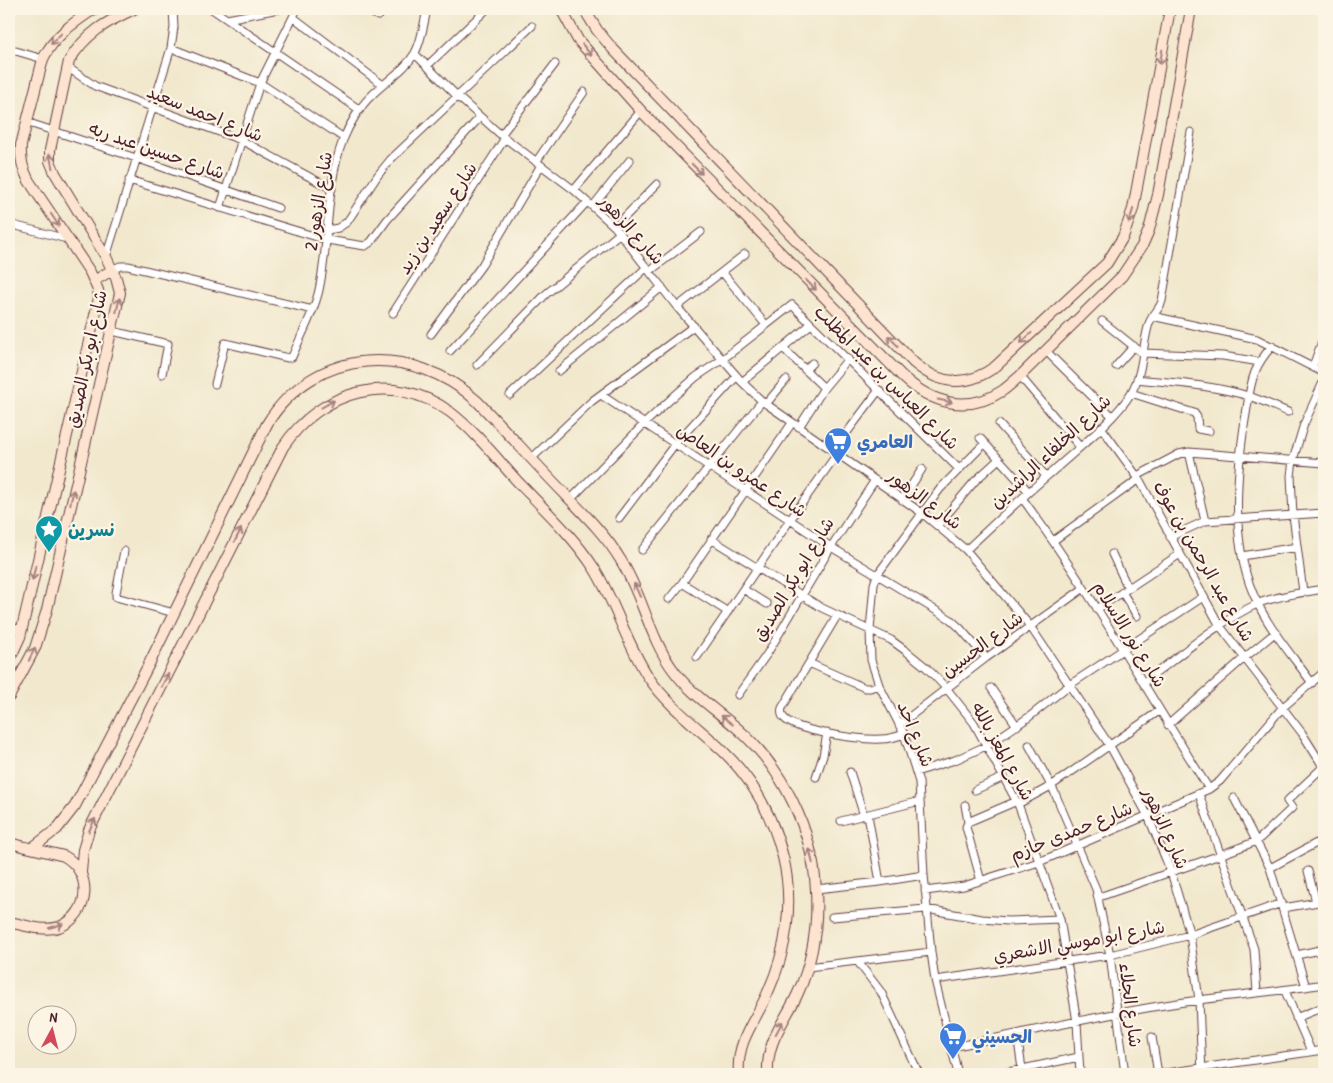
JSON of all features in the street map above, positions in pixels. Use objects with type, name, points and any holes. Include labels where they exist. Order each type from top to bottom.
[{"type":"street","name":"شارع ابو بكر الصديق","points":[[10,657],[21,631],[99,298],[94,281],[29,181],[22,167],[21,145],[43,59],[53,41],[94,9]]},
{"type":"street","name":"شارع ابو بكر الصديق","points":[[9,697],[12,681],[35,648],[47,610],[120,293],[118,282],[106,257],[52,167],[49,156],[66,67],[76,48],[109,20],[134,9]]},
{"type":"street","points":[[106,257],[170,48],[174,27],[173,9]]},
{"type":"street","points":[[212,9],[360,110]]},
{"type":"street","points":[[227,19],[279,9]]},
{"type":"street","points":[[220,208],[260,83],[297,9]]},
{"type":"street","points":[[364,9],[378,16],[381,9]]},
{"type":"street","points":[[415,9],[427,10]]},
{"type":"street","points":[[427,66],[487,9]]},
{"type":"street","points":[[561,9],[578,40],[641,111],[916,390],[932,398],[950,403],[968,403],[986,399],[1002,391],[1020,376],[1122,276],[1142,246],[1149,230],[1158,195],[1191,9]]},
{"type":"street","points":[[584,9],[597,30],[612,48],[914,363],[924,372],[936,378],[948,381],[961,381],[980,376],[996,366],[1107,263],[1123,238],[1133,209],[1170,9]]},
{"type":"street","name":"شارع الزهور 2","points":[[215,384],[225,343],[288,358],[292,357],[319,292],[336,163],[344,138],[370,97],[404,67],[415,54],[427,10]]},
{"type":"street","points":[[293,17],[383,85]]},
{"type":"street","points":[[328,230],[338,228],[347,222],[391,159],[532,26]]},
{"type":"street","points":[[170,48],[260,83],[344,138]]},
{"type":"street","points":[[9,49],[43,59]]},
{"type":"street","name":"شارع الزهور","points":[[415,54],[480,117],[574,190],[617,230],[677,307],[742,382],[764,403],[938,526],[966,550],[1030,626],[1068,686],[1110,746],[1148,816],[1171,872],[1190,936],[1199,1000],[1202,1070]]},
{"type":"street","name":"شارع سعيد بن زيد","points":[[393,313],[503,136],[555,64]]},
{"type":"street","name":"شارع احمد سعيد","points":[[66,67],[95,86],[241,140],[332,189]]},
{"type":"street","points":[[431,334],[482,265],[538,163],[584,92]]},
{"type":"street","points":[[574,190],[641,111]]},
{"type":"street","points":[[129,180],[327,240],[363,246],[368,245],[387,220],[480,117]]},
{"type":"street","name":"شارع حسين عبد ربه","points":[[26,122],[278,208]]},
{"type":"street","name":"شارع الخلفاء الراشدين","points":[[966,550],[1080,447],[1112,416],[1131,393],[1137,379],[1148,326],[1162,301],[1191,132]]},
{"type":"street","points":[[450,351],[630,160]]},
{"type":"street","points":[[477,365],[546,294],[617,230],[657,184]]},
{"type":"street","points":[[9,224],[67,239]]},
{"type":"street","points":[[510,396],[649,269],[701,232]]},
{"type":"street","points":[[677,307],[745,254]]},
{"type":"street","points":[[94,281],[120,266],[128,266],[313,310]]},
{"type":"street","points":[[722,272],[766,325]]},
{"type":"street","points":[[559,371],[662,287]]},
{"type":"street","name":"شارع العباس بن عبد المطلب","points":[[570,500],[645,423],[696,377],[792,305],[959,469]]},
{"type":"street","points":[[1152,316],[1257,339],[1324,373]]},
{"type":"street","points":[[1102,321],[1142,353],[1213,355],[1260,362]]},
{"type":"street","points":[[742,382],[811,324]]},
{"type":"street","points":[[531,459],[588,405],[694,326]]},
{"type":"street","points":[[112,330],[168,344],[162,374]]},
{"type":"street","points":[[1313,366],[1324,336]]},
{"type":"street","points":[[1116,366],[1134,346]]},
{"type":"street","points":[[1272,346],[1260,362],[1255,373],[1249,396],[1240,456],[1238,518],[1242,556],[1258,604],[1312,683]]},
{"type":"street","points":[[783,348],[824,388]]},
{"type":"street","points":[[1046,351],[1112,416]]},
{"type":"street","points":[[669,599],[682,583],[745,490],[848,359]]},
{"type":"street","points":[[32,848],[57,829],[75,806],[174,613],[265,428],[277,408],[288,396],[305,383],[331,370],[359,362],[387,361],[416,365],[455,383],[466,392],[601,533],[620,558],[636,586],[656,641],[674,672],[688,688],[750,740],[780,779],[801,822],[811,854],[816,889],[816,924],[808,967],[798,992],[773,1040],[769,1053],[768,1074]]},
{"type":"street","points":[[805,370],[812,363]]},
{"type":"street","points":[[618,518],[675,444],[737,376]]},
{"type":"street","points":[[1020,376],[1080,447]]},
{"type":"street","points":[[1137,379],[1206,387],[1249,396],[1288,412]]},
{"type":"street","points":[[642,550],[709,466],[786,380]]},
{"type":"street","points":[[1303,592],[1290,476],[1304,424],[1324,380]]},
{"type":"street","points":[[9,922],[45,929],[66,923],[77,914],[84,901],[85,886],[81,872],[82,850],[89,830],[282,446],[291,434],[312,414],[330,402],[351,394],[380,390],[409,393],[436,403],[460,420],[575,543],[593,567],[610,597],[639,662],[648,677],[670,704],[734,763],[755,791],[772,822],[781,850],[786,879],[788,899],[785,938],[768,994],[743,1041],[739,1074]]},
{"type":"street","points":[[697,657],[879,390]]},
{"type":"street","points":[[1131,393],[1194,413],[1197,416],[1198,429],[1209,431]]},
{"type":"street","name":"شارع عمرو بن العاص","points":[[601,395],[831,547],[950,619],[986,658]]},
{"type":"street","points":[[999,424],[1046,476]]},
{"type":"street","name":"شارع عبد الرحمن بن عوف","points":[[1101,427],[1138,478],[1220,626],[1302,733],[1324,768]]},
{"type":"street","name":"شارع احد","points":[[958,1074],[935,980],[931,952],[926,909],[919,782],[904,734],[879,685],[871,660],[870,630],[874,584],[877,576],[940,489],[982,440],[999,459]]},
{"type":"street","points":[[1053,540],[1138,478],[1179,454],[1189,452],[1324,463]]},
{"type":"street","points":[[1189,452],[1205,521]]},
{"type":"street","points":[[938,526],[975,481],[999,459],[1029,492]]},
{"type":"street","points":[[902,500],[922,470]]},
{"type":"street","name":"شارع ابو بكر الصديق","points":[[738,695],[767,654],[801,595],[875,480]]},
{"type":"street","name":"شارع نور الاسلام","points":[[1022,498],[1053,540],[1084,588],[1209,789]]},
{"type":"street","points":[[1170,537],[1205,521],[1324,513]]},
{"type":"street","name":"شارع المعز بالله","points":[[711,539],[837,616],[891,640],[926,668],[947,689],[974,723],[1017,802],[1060,919],[1077,1022],[1080,1074]]},
{"type":"street","points":[[1242,556],[1297,547]]},
{"type":"street","points":[[124,551],[116,597],[174,613]]},
{"type":"street","points":[[1112,554],[1137,616]]},
{"type":"street","points":[[1097,609],[1180,554]]},
{"type":"street","points":[[682,583],[728,612]]},
{"type":"street","name":"شارع الحسين","points":[[899,726],[986,658],[1084,588]]},
{"type":"street","points":[[743,589],[767,604]]},
{"type":"street","points":[[1143,683],[1220,626],[1258,604],[1303,592],[1324,589]]},
{"type":"street","points":[[916,772],[955,760],[988,746],[1068,686],[1203,597]]},
{"type":"street","points":[[837,616],[781,712],[786,720],[804,728],[827,733],[874,739],[891,738],[904,734]]},
{"type":"street","points":[[9,628],[21,631]]},
{"type":"street","points":[[1168,725],[1243,658],[1276,632]]},
{"type":"street","points":[[809,663],[865,688],[874,688],[879,685]]},
{"type":"street","name":"شارع حمدى حازم","points":[[925,891],[964,886],[1039,862],[1209,789],[1220,780],[1282,708],[1324,672]]},
{"type":"street","points":[[992,688],[1017,726]]},
{"type":"street","points":[[968,822],[1051,786],[1160,711]]},
{"type":"street","points":[[816,777],[823,756],[827,733]]},
{"type":"street","name":"شارع الجلاء","points":[[1029,745],[1051,786],[1099,897],[1110,955],[1125,1074]]},
{"type":"street","points":[[1099,897],[1257,841],[1292,808],[1287,801],[1324,768]]},
{"type":"street","points":[[850,772],[866,815],[880,882]]},
{"type":"street","points":[[975,790],[1004,777]]},
{"type":"street","points":[[1199,794],[1254,949],[1257,993]]},
{"type":"street","points":[[1234,798],[1270,868],[1306,987]]},
{"type":"street","points":[[841,821],[920,801]]},
{"type":"street","points":[[965,804],[968,822],[966,827],[981,881]]},
{"type":"street","points":[[1270,868],[1324,839]]},
{"type":"street","points":[[9,843],[64,856],[72,860],[81,872]]},
{"type":"street","points":[[1308,870],[1316,902]]},
{"type":"street","points":[[816,889],[924,875]]},
{"type":"street","name":"شارع ابو موسي الاشعري","points":[[935,980],[1110,955],[1190,936],[1282,906],[1324,901]]},
{"type":"street","points":[[832,917],[926,909],[982,919],[1008,921],[1060,919]]},
{"type":"street","points":[[1297,955],[1324,949]]},
{"type":"street","points":[[808,967],[931,952]]},
{"type":"street","points":[[858,962],[882,992],[919,1074]]},
{"type":"street","points":[[952,1047],[1117,1014],[1199,1000],[1285,991],[1324,984]]},
{"type":"street","points":[[1285,991],[1312,1051]]},
{"type":"street","points":[[1296,1018],[1318,1009]]},
{"type":"street","points":[[1017,1034],[1022,1069]]},
{"type":"street","points":[[1152,1037],[1158,1074],[1202,1070],[1324,1050]]},
{"type":"street","points":[[999,1074],[1079,1057]]},
{"type":"place","name":"العامري","points":[[838,465]]},
{"type":"place","name":"نسرين","points":[[49,553]]},
{"type":"place","name":"الحسيني","points":[[953,1060]]}]
